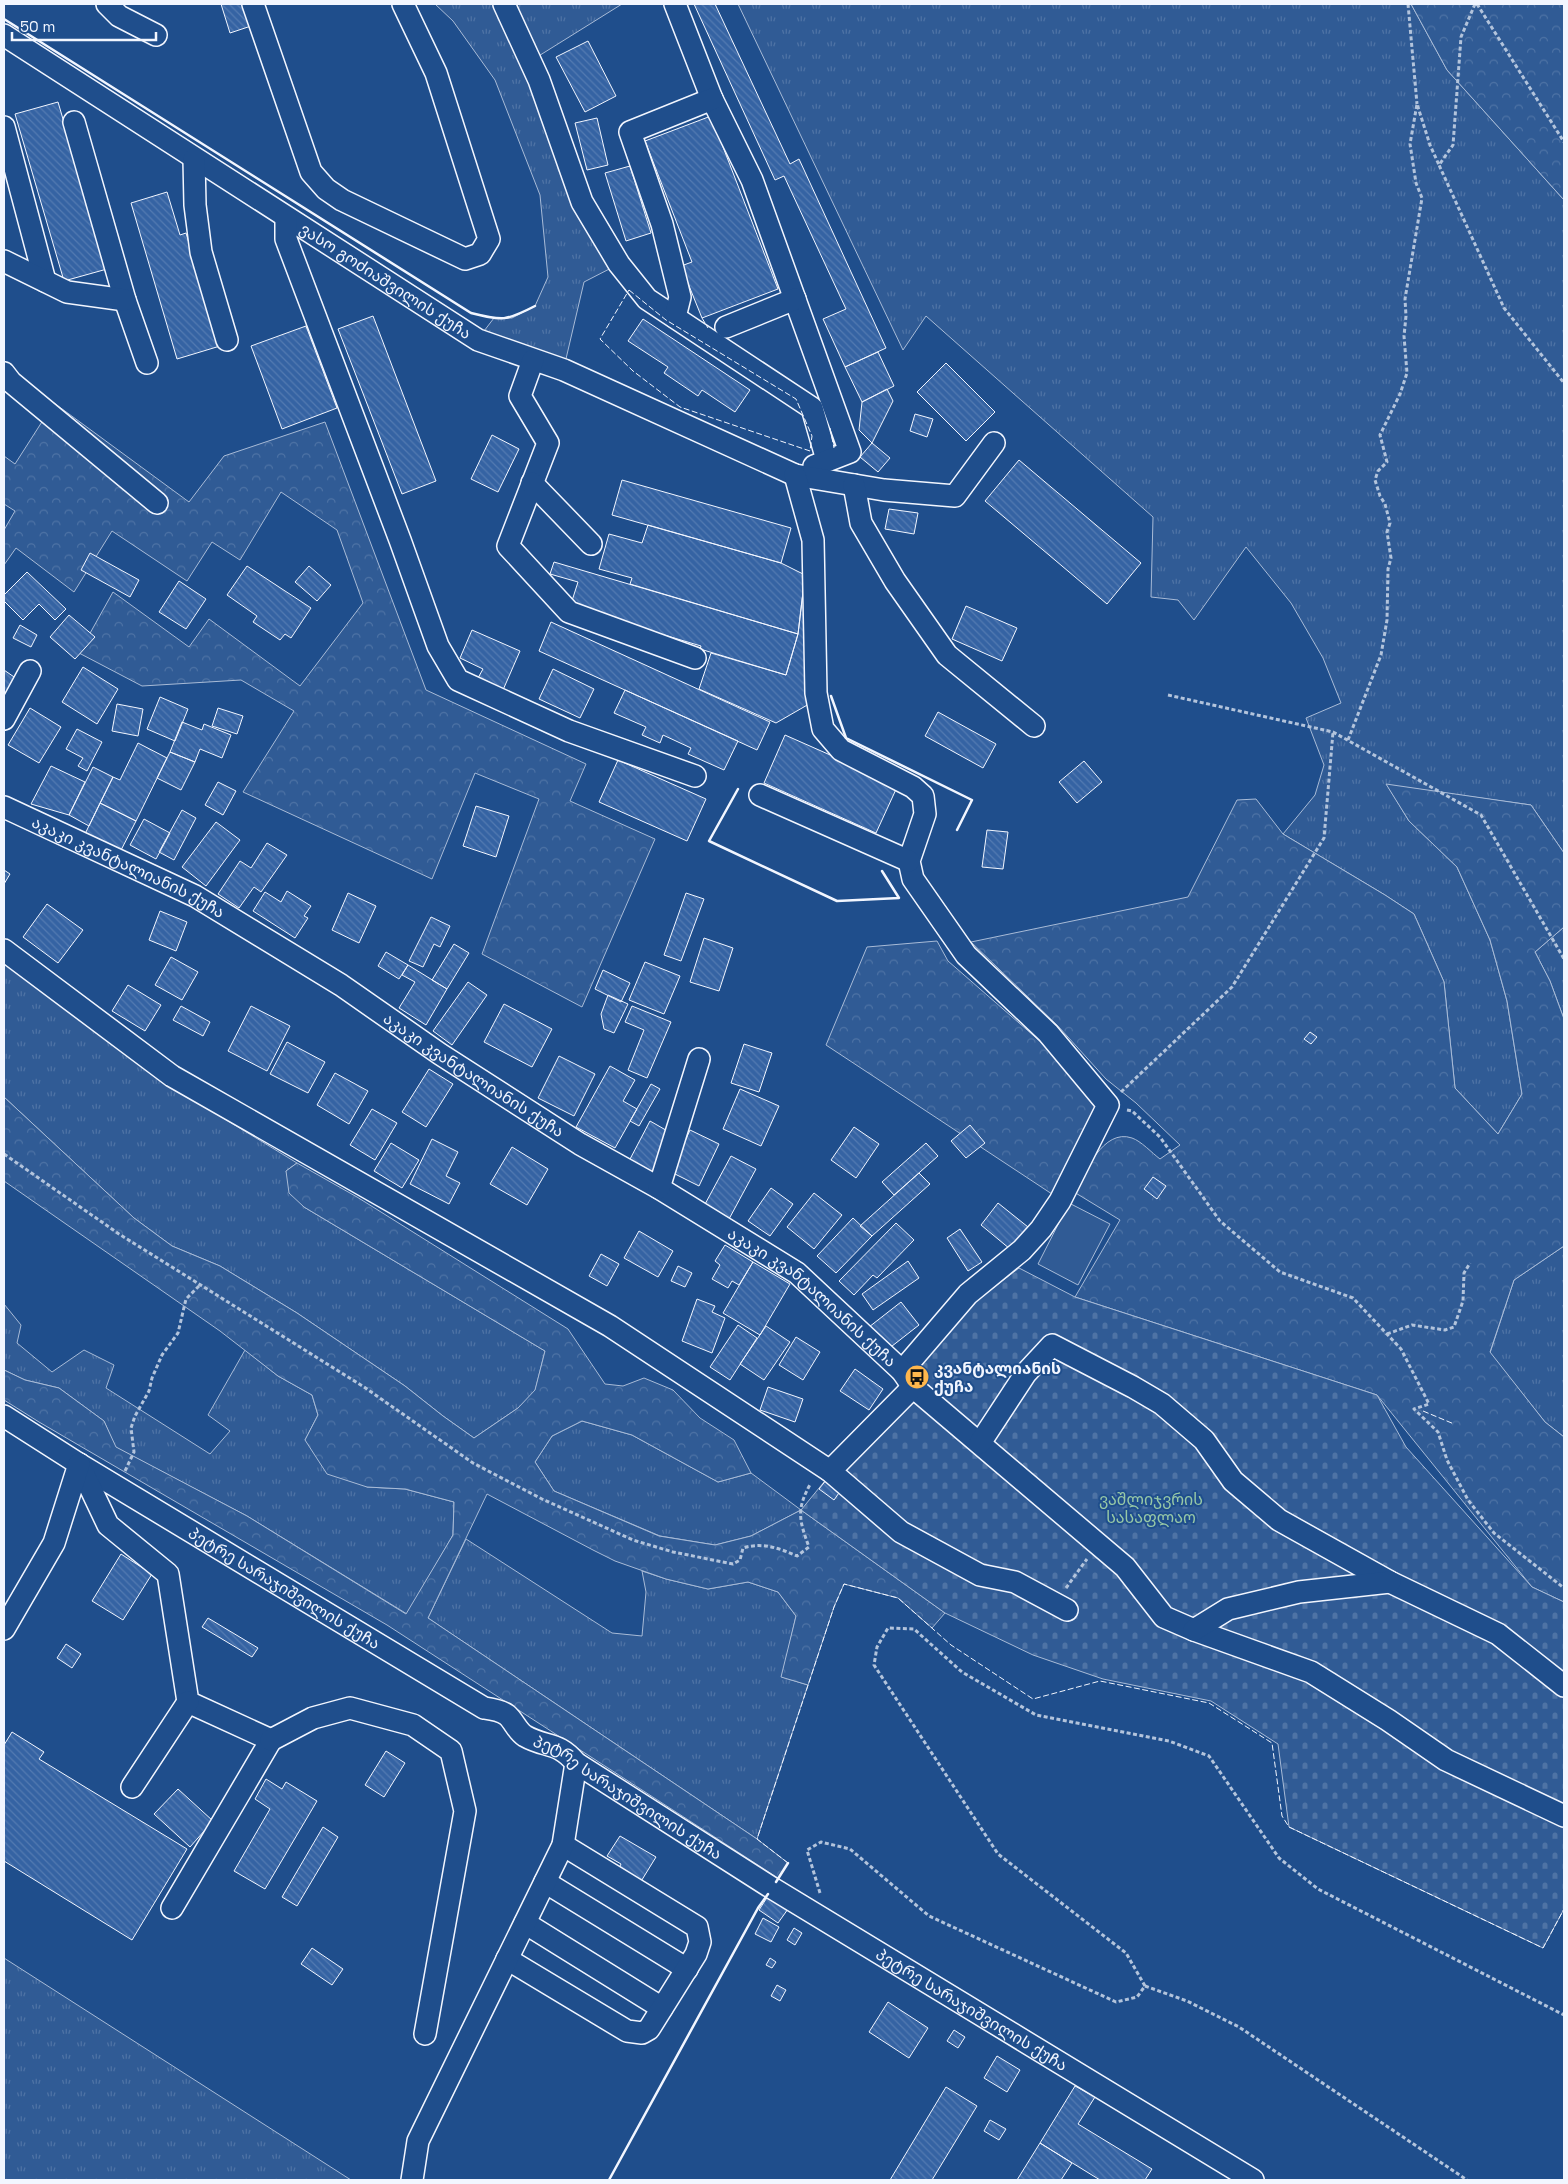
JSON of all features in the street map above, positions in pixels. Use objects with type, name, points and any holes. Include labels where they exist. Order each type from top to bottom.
[{"type":"street","points":[[107,4],[119,16],[156,35]]},
{"type":"street","points":[[253,4],[311,172],[326,189],[342,200],[466,259],[480,254],[489,239],[436,73],[403,4]]},
{"type":"street","points":[[504,4],[539,80],[582,202],[619,264],[647,299],[812,408],[827,460]]},
{"type":"street","points":[[675,4],[712,99],[752,180],[850,452],[795,475],[812,540],[816,693],[823,729],[841,750],[913,787],[923,796],[925,814],[908,860],[913,879],[966,955],[1048,1033],[1108,1104],[1060,1200],[1041,1229],[1022,1250],[968,1294],[907,1379],[825,1469]]},
{"type":"street","name":"ვასო გოძიაშვილის ქუჩა","points":[[4,35],[478,340],[564,370],[795,475],[884,490],[955,496],[994,443]]},
{"type":"street","points":[[675,317],[680,297],[662,224],[630,132],[712,99]]},
{"type":"street","points":[[74,122],[125,300],[147,363]]},
{"type":"street","points":[[4,127],[45,281]]},
{"type":"street","points":[[194,159],[195,205],[201,252],[228,340]]},
{"type":"street","points":[[286,218],[286,239],[438,646],[458,680],[569,731],[696,776]]},
{"type":"street","points":[[4,260],[67,292],[125,300]]},
{"type":"street","points":[[726,327],[795,299]]},
{"type":"street","points":[[533,360],[520,396],[548,443],[508,546],[569,612],[695,658]]},
{"type":"street","points":[[4,373],[11,382],[157,503]]},
{"type":"street","points":[[532,483],[591,544]]},
{"type":"street","points":[[854,485],[861,523],[895,581],[947,654],[1034,726]]},
{"type":"street","points":[[4,719],[30,671]]},
{"type":"street","points":[[760,795],[908,860]]},
{"type":"street","name":"აკაკი კვანტალიანის ქუჩა","points":[[4,807],[195,896],[341,986],[440,1054],[580,1144],[658,1188],[798,1272],[907,1379],[1125,1567],[1164,1617],[1194,1630],[1311,1672],[1388,1720],[1446,1760],[1564,1816]]},
{"type":"street","points":[[4,950],[172,1076],[610,1326],[825,1469],[901,1532],[980,1576],[1015,1582],[1067,1610]]},
{"type":"street","points":[[658,1188],[699,1059]]},
{"type":"street","points":[[980,1443],[1026,1373],[1052,1345],[1162,1404],[1204,1440],[1233,1481],[1279,1520],[1390,1582],[1498,1634],[1564,1686]]},
{"type":"street","name":"პეტრე სარაჯიშვილის ქუჩა","points":[[4,1416],[116,1487],[484,1708],[500,1711],[507,1715],[522,1734],[530,1739],[559,1747],[567,1752],[576,1763],[772,1888],[1252,2180]]},
{"type":"street","points":[[4,1629],[54,1542],[79,1464]]},
{"type":"street","points":[[79,1464],[108,1526],[168,1574],[188,1702],[132,1787]]},
{"type":"street","points":[[1194,1630],[1228,1609],[1299,1592],[1390,1582]]},
{"type":"street","points":[[188,1702],[271,1740]]},
{"type":"street","points":[[172,1908],[271,1740],[313,1718],[350,1708],[413,1725],[451,1751],[465,1811],[425,2034]]},
{"type":"street","points":[[412,2180],[418,2141],[563,1845],[576,1763]]},
{"type":"street","points":[[507,1959],[627,2031],[642,2033],[649,2030],[696,1954],[700,1942],[697,1927],[563,1845]]},
{"type":"street","points":[[545,1882],[687,1969]]},
{"type":"street","points":[[525,1923],[662,2008]]},
{"type":"path","points":[[1408,4],[1417,104],[1430,145],[1504,308],[1564,384]]},
{"type":"path","points":[[1440,165],[1453,145],[1461,37],[1476,4]]},
{"type":"path","points":[[1476,4],[1564,142]]},
{"type":"path","points":[[1348,740],[1381,655],[1387,620],[1388,569],[1391,558],[1387,532],[1390,523],[1385,504],[1380,496],[1375,480],[1378,471],[1387,462],[1380,435],[1400,394],[1407,373],[1404,336],[1405,298],[1422,198],[1416,183],[1410,144],[1417,104]]},
{"type":"path","points":[[1168,695],[1333,732],[1481,815],[1564,959]]},
{"type":"path","points":[[1108,1104],[1232,987],[1324,838],[1333,732]]},
{"type":"path","points":[[1108,1104],[1132,1111],[1160,1137],[1220,1221],[1280,1272],[1353,1298],[1387,1334],[1401,1349],[1429,1404],[1414,1409],[1438,1432],[1447,1460],[1468,1500],[1494,1533],[1564,1588]]},
{"type":"path","points":[[4,1154],[118,1234],[364,1387],[473,1463],[542,1499],[634,1540],[673,1552],[733,1564],[740,1560],[743,1548],[751,1546],[772,1546],[797,1556],[809,1547],[799,1516],[806,1492],[825,1469]]},
{"type":"path","points":[[1387,1334],[1412,1325],[1445,1330],[1454,1327],[1463,1301],[1464,1272],[1470,1263]]},
{"type":"path","points":[[116,1487],[134,1452],[131,1428],[135,1416],[149,1391],[152,1378],[162,1355],[178,1333],[186,1299],[201,1284]]},
{"type":"path","points":[[1467,2180],[1239,2027],[1186,2001],[1146,1986],[1126,1953],[998,1854],[874,1665],[877,1647],[888,1628],[914,1629],[962,1672],[1036,1715],[1169,1741],[1209,1756],[1279,1858],[1318,1889],[1564,2016]]},
{"type":"path","points":[[827,1920],[807,1850],[821,1842],[850,1849],[929,1916],[1116,2002],[1137,1997],[1146,1986]]},
{"type":"green space","points":[[435,4],[622,4],[529,62],[619,264],[584,282],[565,363],[484,331],[494,318],[512,318],[535,306],[548,277],[540,195],[495,80],[453,21]]},
{"type":"green space","points":[[738,4],[1411,4],[1447,70],[1564,200],[1564,853],[1531,805],[1387,785],[1409,821],[1457,867],[1490,940],[1507,1001],[1522,1094],[1498,1134],[1455,1088],[1444,982],[1414,914],[1283,834],[1315,795],[1324,765],[1306,718],[1341,703],[1323,658],[1291,603],[1246,547],[1194,620],[1178,600],[1151,597],[1153,517],[926,316],[903,350]]},
{"type":"green space","points":[[1411,4],[1564,4],[1564,200],[1447,70]]},
{"type":"green space","points":[[54,403],[189,502],[224,456],[325,422],[426,690],[586,764],[570,801],[655,839],[582,1007],[482,954],[539,799],[475,773],[432,879],[243,792],[294,711],[241,680],[142,686],[79,653],[113,592],[189,647],[209,619],[300,686],[363,603],[337,530],[281,492],[240,560],[212,542],[187,581],[112,531],[74,592],[16,548],[4,565],[4,530],[15,511],[4,504],[4,456],[15,464]]},
{"type":"green space","points":[[1386,784],[1531,805],[1564,853],[1564,927],[1535,952],[1550,981],[1564,1019],[1564,1246],[1514,1280],[1490,1352],[1545,1422],[1564,1437],[1564,1602],[1532,1587],[1377,1395],[1075,1297],[1120,1220],[1074,1192],[1096,1154],[1112,1140],[1122,1137],[1132,1138],[1143,1144],[1160,1159],[1180,1145],[1136,1103],[1106,1079],[1058,1026],[971,942],[1188,897],[1237,800],[1256,799],[1283,834],[1414,914],[1444,982],[1455,1088],[1498,1134],[1522,1094],[1507,1001],[1490,940],[1457,867],[1409,821]]},
{"type":"green space","points":[[1564,927],[1564,1019],[1550,981],[1535,952]]},
{"type":"green space","points":[[937,941],[948,961],[1042,1043],[1096,1108],[1055,1196],[826,1045],[867,947]]},
{"type":"green space","points":[[4,960],[156,1077],[297,1163],[286,1171],[304,1207],[545,1351],[535,1391],[518,1408],[474,1438],[405,1386],[297,1313],[220,1266],[172,1246],[134,1218],[4,1097]]},
{"type":"green space","points":[[4,1097],[134,1218],[172,1246],[220,1266],[297,1313],[405,1386],[474,1438],[518,1408],[535,1390],[545,1351],[304,1207],[289,1193],[286,1171],[297,1163],[357,1197],[568,1329],[605,1384],[623,1386],[644,1378],[673,1390],[700,1418],[734,1440],[751,1473],[718,1482],[632,1435],[582,1421],[552,1436],[535,1462],[554,1491],[659,1536],[715,1545],[751,1536],[801,1510],[945,1613],[932,1628],[898,1598],[844,1584],[834,1607],[808,1685],[781,1677],[796,1616],[778,1592],[748,1582],[708,1589],[666,1579],[615,1561],[487,1494],[428,1618],[757,1839],[788,1863],[778,1878],[387,1625],[4,1400],[4,1370],[25,1380],[59,1388],[104,1421],[116,1447],[247,1516],[406,1614],[453,1535],[454,1502],[405,1489],[367,1487],[327,1474],[305,1440],[318,1415],[312,1395],[278,1376],[220,1331],[4,1181]]},
{"type":"green space","points":[[1564,1246],[1564,1437],[1545,1422],[1490,1353],[1514,1280]]},
{"type":"green space","name":"ვაშლიჯვრის სასაფლაო","points":[[1019,1268],[1075,1297],[1377,1395],[1406,1447],[1532,1587],[1564,1602],[1564,1909],[1543,1948],[1289,1827],[1278,1744],[1211,1701],[1103,1679],[1033,1655],[945,1613],[801,1510],[967,1308]]},
{"type":"green space","points":[[4,1304],[21,1325],[17,1343],[52,1372],[84,1350],[114,1365],[106,1388],[210,1454],[230,1431],[208,1415],[245,1350],[278,1376],[312,1395],[318,1415],[305,1440],[367,1487],[405,1489],[454,1502],[453,1535],[407,1614],[247,1516],[115,1447],[104,1421],[59,1388],[25,1380],[4,1370]]},
{"type":"green space","points":[[582,1421],[632,1435],[718,1482],[751,1473],[801,1510],[751,1536],[715,1545],[660,1536],[554,1491],[535,1462],[552,1436]]},
{"type":"green space","points":[[466,1539],[612,1633],[642,1636],[646,1592],[642,1571],[708,1589],[748,1582],[778,1592],[796,1616],[782,1677],[808,1685],[757,1839],[428,1618]]},
{"type":"green space","points":[[4,1958],[351,2180],[4,2180]]},
{"type":"shaded area","points":[[1069,1203],[1110,1224],[1078,1285],[1038,1264]]},
{"type":"building","points":[[221,4],[251,4],[257,24],[230,33]]},
{"type":"building","points":[[694,4],[715,4],[790,164],[799,159],[886,348],[845,367],[823,319],[846,309],[784,176],[775,180]]},
{"type":"building","points":[[588,41],[616,96],[585,112],[556,57]]},
{"type":"building","points":[[58,102],[107,269],[64,281],[15,114]]},
{"type":"building","points":[[711,116],[778,289],[702,318],[681,266],[692,262],[645,141]]},
{"type":"building","points":[[597,118],[608,165],[587,170],[575,123]]},
{"type":"building","points":[[630,166],[651,233],[626,241],[605,173]]},
{"type":"building","points":[[167,192],[180,235],[186,233],[220,346],[177,359],[131,203]]},
{"type":"building","points":[[373,316],[436,481],[402,494],[338,329]]},
{"type":"building","points":[[643,319],[750,390],[735,412],[702,390],[698,396],[664,373],[668,367],[628,341]]},
{"type":"building","points":[[306,326],[337,408],[282,429],[251,346]]},
{"type":"building","points":[[878,352],[894,386],[862,402],[845,367]]},
{"type":"building","points":[[946,363],[995,412],[966,441],[917,392]]},
{"type":"building","points":[[887,389],[893,401],[872,443],[859,430],[862,402]]},
{"type":"building","points":[[915,414],[933,419],[927,437],[910,431]]},
{"type":"building","points":[[492,435],[519,449],[498,492],[471,479]]},
{"type":"building","points":[[872,443],[890,458],[878,472],[860,457]]},
{"type":"building","points":[[1019,460],[1141,563],[1107,604],[985,501]]},
{"type":"building","points":[[622,480],[791,528],[781,563],[612,515]]},
{"type":"building","points":[[889,509],[918,513],[914,534],[885,529]]},
{"type":"building","points":[[648,525],[781,563],[805,575],[798,634],[630,584],[632,578],[599,569],[609,534],[642,543]]},
{"type":"building","points":[[90,553],[139,580],[130,597],[81,570]]},
{"type":"building","points":[[554,562],[798,634],[786,675],[700,649],[701,646],[570,607],[578,582],[550,574]]},
{"type":"building","points":[[247,566],[311,608],[291,638],[285,634],[280,640],[253,622],[257,616],[227,595]]},
{"type":"building","points":[[309,566],[331,585],[317,601],[295,582]]},
{"type":"building","points":[[27,572],[66,609],[55,620],[39,604],[23,620],[4,601],[4,595]]},
{"type":"building","points":[[805,575],[809,704],[776,723],[699,689],[711,653],[786,675],[798,634]]},
{"type":"building","points":[[179,581],[206,599],[186,629],[159,612]]},
{"type":"building","points":[[966,606],[1017,628],[1002,661],[952,639]]},
{"type":"building","points":[[69,615],[95,637],[75,659],[50,637]]},
{"type":"building","points":[[551,622],[770,722],[757,750],[539,651]]},
{"type":"building","points":[[20,625],[37,635],[31,647],[13,638]]},
{"type":"building","points":[[472,630],[520,651],[503,690],[478,678],[483,669],[460,658]]},
{"type":"building","points":[[83,667],[118,689],[97,724],[62,702]]},
{"type":"building","points":[[553,669],[594,689],[580,718],[539,699]]},
{"type":"building","points":[[4,670],[17,679],[4,700]]},
{"type":"building","points":[[625,690],[738,741],[724,770],[688,754],[691,748],[663,735],[660,743],[642,735],[646,727],[614,713]]},
{"type":"building","points":[[160,697],[188,709],[175,741],[147,729]]},
{"type":"building","points":[[117,704],[143,709],[138,736],[112,731]]},
{"type":"building","points":[[30,708],[61,727],[39,763],[8,745]]},
{"type":"building","points":[[218,708],[243,716],[237,734],[212,726]]},
{"type":"building","points":[[938,712],[996,744],[983,768],[925,736]]},
{"type":"building","points":[[182,722],[202,730],[204,724],[231,735],[222,758],[200,749],[195,762],[170,752]]},
{"type":"building","points":[[77,729],[102,742],[87,771],[78,766],[83,758],[66,749]]},
{"type":"building","points":[[785,735],[898,785],[876,833],[764,783]]},
{"type":"building","points":[[138,743],[167,758],[136,821],[100,803],[113,777],[120,780]]},
{"type":"building","points":[[170,752],[195,762],[181,790],[157,778]]},
{"type":"building","points":[[618,760],[706,799],[687,841],[599,802]]},
{"type":"building","points":[[1084,761],[1102,782],[1077,803],[1059,782]]},
{"type":"building","points":[[51,766],[85,782],[69,815],[31,804]]},
{"type":"building","points":[[93,767],[113,777],[89,826],[69,815]]},
{"type":"building","points":[[218,782],[236,791],[223,815],[205,805]]},
{"type":"building","points":[[100,803],[136,821],[119,854],[84,836]]},
{"type":"building","points":[[476,806],[509,816],[496,857],[463,846]]},
{"type":"building","points":[[182,810],[196,818],[174,860],[159,852]]},
{"type":"building","points":[[144,819],[170,833],[156,859],[130,845]]},
{"type":"building","points":[[216,822],[240,840],[206,886],[182,867]]},
{"type":"building","points":[[987,830],[1008,832],[1003,869],[982,867]]},
{"type":"building","points":[[267,843],[287,855],[261,892],[254,887],[239,908],[218,894],[240,861],[251,868]]},
{"type":"building","points":[[4,870],[10,874],[4,884]]},
{"type":"building","points":[[287,891],[311,906],[304,916],[308,918],[295,938],[253,911],[265,892],[281,902]]},
{"type":"building","points":[[348,893],[376,906],[359,943],[332,930]]},
{"type":"building","points":[[686,893],[704,899],[681,961],[664,955]]},
{"type":"building","points":[[47,904],[83,930],[58,963],[23,937]]},
{"type":"building","points":[[160,911],[187,922],[176,951],[149,940]]},
{"type":"building","points":[[431,917],[450,926],[440,947],[434,944],[423,967],[409,961]]},
{"type":"building","points":[[704,938],[733,948],[719,991],[690,982]]},
{"type":"building","points":[[454,944],[469,953],[447,989],[432,980]]},
{"type":"building","points":[[386,952],[408,965],[399,979],[378,966]]},
{"type":"building","points":[[171,957],[198,972],[182,1000],[155,985]]},
{"type":"building","points":[[645,962],[680,976],[664,1014],[629,1000]]},
{"type":"building","points":[[408,965],[447,989],[426,1025],[399,1008],[415,982],[402,975]]},
{"type":"building","points":[[603,970],[630,983],[621,1002],[595,989]]},
{"type":"building","points":[[468,982],[487,995],[452,1045],[433,1031]]},
{"type":"building","points":[[128,985],[161,1005],[145,1031],[112,1011]]},
{"type":"building","points":[[608,995],[628,1004],[614,1033],[604,1029],[601,1014]]},
{"type":"building","points":[[504,1004],[552,1029],[532,1067],[484,1042]]},
{"type":"building","points":[[181,1006],[210,1022],[203,1036],[173,1020]]},
{"type":"building","points":[[251,1006],[290,1026],[267,1071],[228,1051]]},
{"type":"building","points":[[632,1006],[671,1022],[647,1078],[628,1070],[644,1030],[625,1022]]},
{"type":"building","points":[[1310,1032],[1317,1037],[1311,1044],[1304,1039]]},
{"type":"building","points":[[287,1042],[325,1062],[308,1093],[270,1074]]},
{"type":"building","points":[[744,1044],[772,1053],[759,1092],[731,1083]]},
{"type":"building","points":[[559,1056],[595,1074],[574,1116],[538,1098]]},
{"type":"building","points":[[610,1066],[635,1080],[623,1101],[637,1109],[615,1148],[576,1127]]},
{"type":"building","points":[[429,1069],[453,1084],[426,1127],[402,1112]]},
{"type":"building","points":[[335,1073],[368,1091],[349,1124],[317,1105]]},
{"type":"building","points":[[651,1084],[660,1089],[639,1126],[630,1121]]},
{"type":"building","points":[[740,1089],[779,1106],[761,1146],[723,1129]]},
{"type":"building","points":[[372,1109],[397,1123],[375,1160],[350,1145]]},
{"type":"building","points":[[650,1121],[671,1133],[654,1174],[629,1161]]},
{"type":"building","points":[[970,1125],[985,1143],[966,1158],[951,1141]]},
{"type":"building","points":[[854,1127],[879,1144],[856,1178],[831,1160]]},
{"type":"building","points":[[690,1130],[719,1144],[699,1186],[671,1172]]},
{"type":"building","points":[[432,1139],[458,1152],[446,1176],[460,1183],[449,1204],[410,1184]]},
{"type":"building","points":[[391,1143],[419,1160],[402,1188],[374,1171]]},
{"type":"building","points":[[926,1143],[938,1156],[894,1195],[882,1182]]},
{"type":"building","points":[[512,1147],[548,1169],[527,1205],[490,1184]]},
{"type":"building","points":[[731,1156],[756,1169],[729,1219],[704,1206]]},
{"type":"building","points":[[919,1173],[930,1184],[872,1236],[860,1226]]},
{"type":"building","points":[[1153,1177],[1166,1186],[1157,1199],[1144,1189]]},
{"type":"building","points":[[771,1188],[793,1204],[770,1236],[748,1221]]},
{"type":"building","points":[[814,1193],[842,1215],[814,1249],[787,1227]]},
{"type":"building","points":[[998,1203],[1028,1227],[1010,1249],[981,1225]]},
{"type":"building","points":[[853,1218],[872,1236],[836,1273],[817,1256]]},
{"type":"building","points":[[896,1223],[914,1240],[877,1278],[873,1275],[854,1295],[839,1281]]},
{"type":"building","points":[[960,1229],[982,1262],[968,1271],[947,1238]]},
{"type":"building","points":[[639,1231],[673,1251],[658,1277],[624,1258]]},
{"type":"building","points":[[725,1245],[753,1262],[739,1285],[732,1281],[728,1288],[712,1279],[720,1265],[715,1261]]},
{"type":"building","points":[[601,1254],[619,1264],[607,1286],[589,1276]]},
{"type":"building","points":[[908,1261],[919,1278],[873,1310],[862,1294]]},
{"type":"building","points":[[753,1262],[790,1284],[760,1335],[723,1313]]},
{"type":"building","points":[[678,1266],[692,1273],[685,1287],[671,1281]]},
{"type":"building","points":[[697,1299],[715,1306],[712,1312],[725,1318],[712,1353],[682,1341]]},
{"type":"building","points":[[901,1302],[919,1325],[887,1350],[869,1327]]},
{"type":"building","points":[[738,1325],[757,1338],[730,1380],[710,1367]]},
{"type":"building","points":[[766,1326],[790,1342],[764,1380],[740,1364]]},
{"type":"building","points":[[796,1337],[820,1352],[803,1380],[779,1365]]},
{"type":"building","points":[[855,1369],[883,1389],[869,1410],[840,1391]]},
{"type":"building","points":[[768,1387],[803,1399],[795,1422],[760,1410]]},
{"type":"building","points":[[827,1479],[841,1490],[834,1500],[819,1489]]},
{"type":"building","points":[[121,1554],[152,1574],[123,1620],[92,1601]]},
{"type":"building","points":[[208,1618],[258,1648],[252,1657],[202,1627]]},
{"type":"building","points":[[66,1644],[81,1654],[72,1668],[57,1658]]},
{"type":"building","points":[[12,1732],[44,1752],[39,1759],[187,1849],[132,1940],[4,1861],[4,1745]]},
{"type":"building","points":[[386,1751],[405,1763],[384,1797],[365,1785]]},
{"type":"building","points":[[266,1779],[282,1789],[286,1782],[317,1801],[265,1889],[234,1871],[270,1809],[255,1799]]},
{"type":"building","points":[[178,1789],[213,1821],[190,1847],[154,1814]]},
{"type":"building","points":[[323,1827],[338,1837],[297,1906],[282,1897]]},
{"type":"building","points":[[620,1836],[656,1857],[640,1883],[618,1870],[621,1864],[607,1856]]},
{"type":"building","points":[[768,1896],[788,1909],[778,1923],[759,1910]]},
{"type":"building","points":[[763,1918],[779,1927],[771,1942],[755,1934]]},
{"type":"building","points":[[794,1928],[802,1933],[795,1945],[787,1940]]},
{"type":"building","points":[[312,1948],[343,1969],[332,1985],[301,1964]]},
{"type":"building","points":[[770,1958],[776,1962],[772,1968],[766,1965]]},
{"type":"building","points":[[777,1985],[786,1990],[780,2001],[771,1996]]},
{"type":"building","points":[[888,2002],[928,2028],[909,2058],[869,2032]]},
{"type":"building","points":[[954,2030],[965,2037],[958,2048],[947,2041]]},
{"type":"building","points":[[997,2056],[1020,2070],[1007,2092],[984,2078]]},
{"type":"building","points":[[1075,2086],[1095,2097],[1078,2124],[1152,2169],[1145,2180],[1100,2180],[1040,2143]]},
{"type":"building","points":[[946,2087],[977,2106],[932,2180],[890,2180]]},
{"type":"building","points":[[990,2120],[1006,2129],[999,2140],[984,2131]]},
{"type":"building","points":[[1040,2143],[1072,2163],[1061,2180],[1017,2180]]},
{"type":"fence","points":[[629,290],[666,320],[796,399],[812,436],[810,451],[680,407],[633,371],[600,339],[629,290]]},
{"type":"fence","points":[[702,318],[708,328]]},
{"type":"fence","points":[[830,428],[834,448]]},
{"type":"fence","points":[[1423,1411],[1454,1424]]},
{"type":"fence","points":[[788,1863],[757,1839],[834,1607],[844,1584],[898,1598],[951,1645],[1033,1699],[1100,1681],[1209,1703],[1272,1743],[1282,1816],[1289,1827],[1543,1948],[1564,1909]]},
{"type":"wall","points":[[4,19],[471,313],[504,318],[517,315],[535,306]]},
{"type":"wall","points":[[831,696],[846,738],[972,800],[957,830]]},
{"type":"wall","points":[[738,789],[709,841],[837,901],[899,898],[882,871]]},
{"type":"wall","points":[[776,1882],[788,1863]]},
{"type":"wall","points":[[609,2180],[758,1908],[768,1894]]},
{"type":"place","name":"კვანტალიანის ქუჩა","points":[[917,1377]]}]
